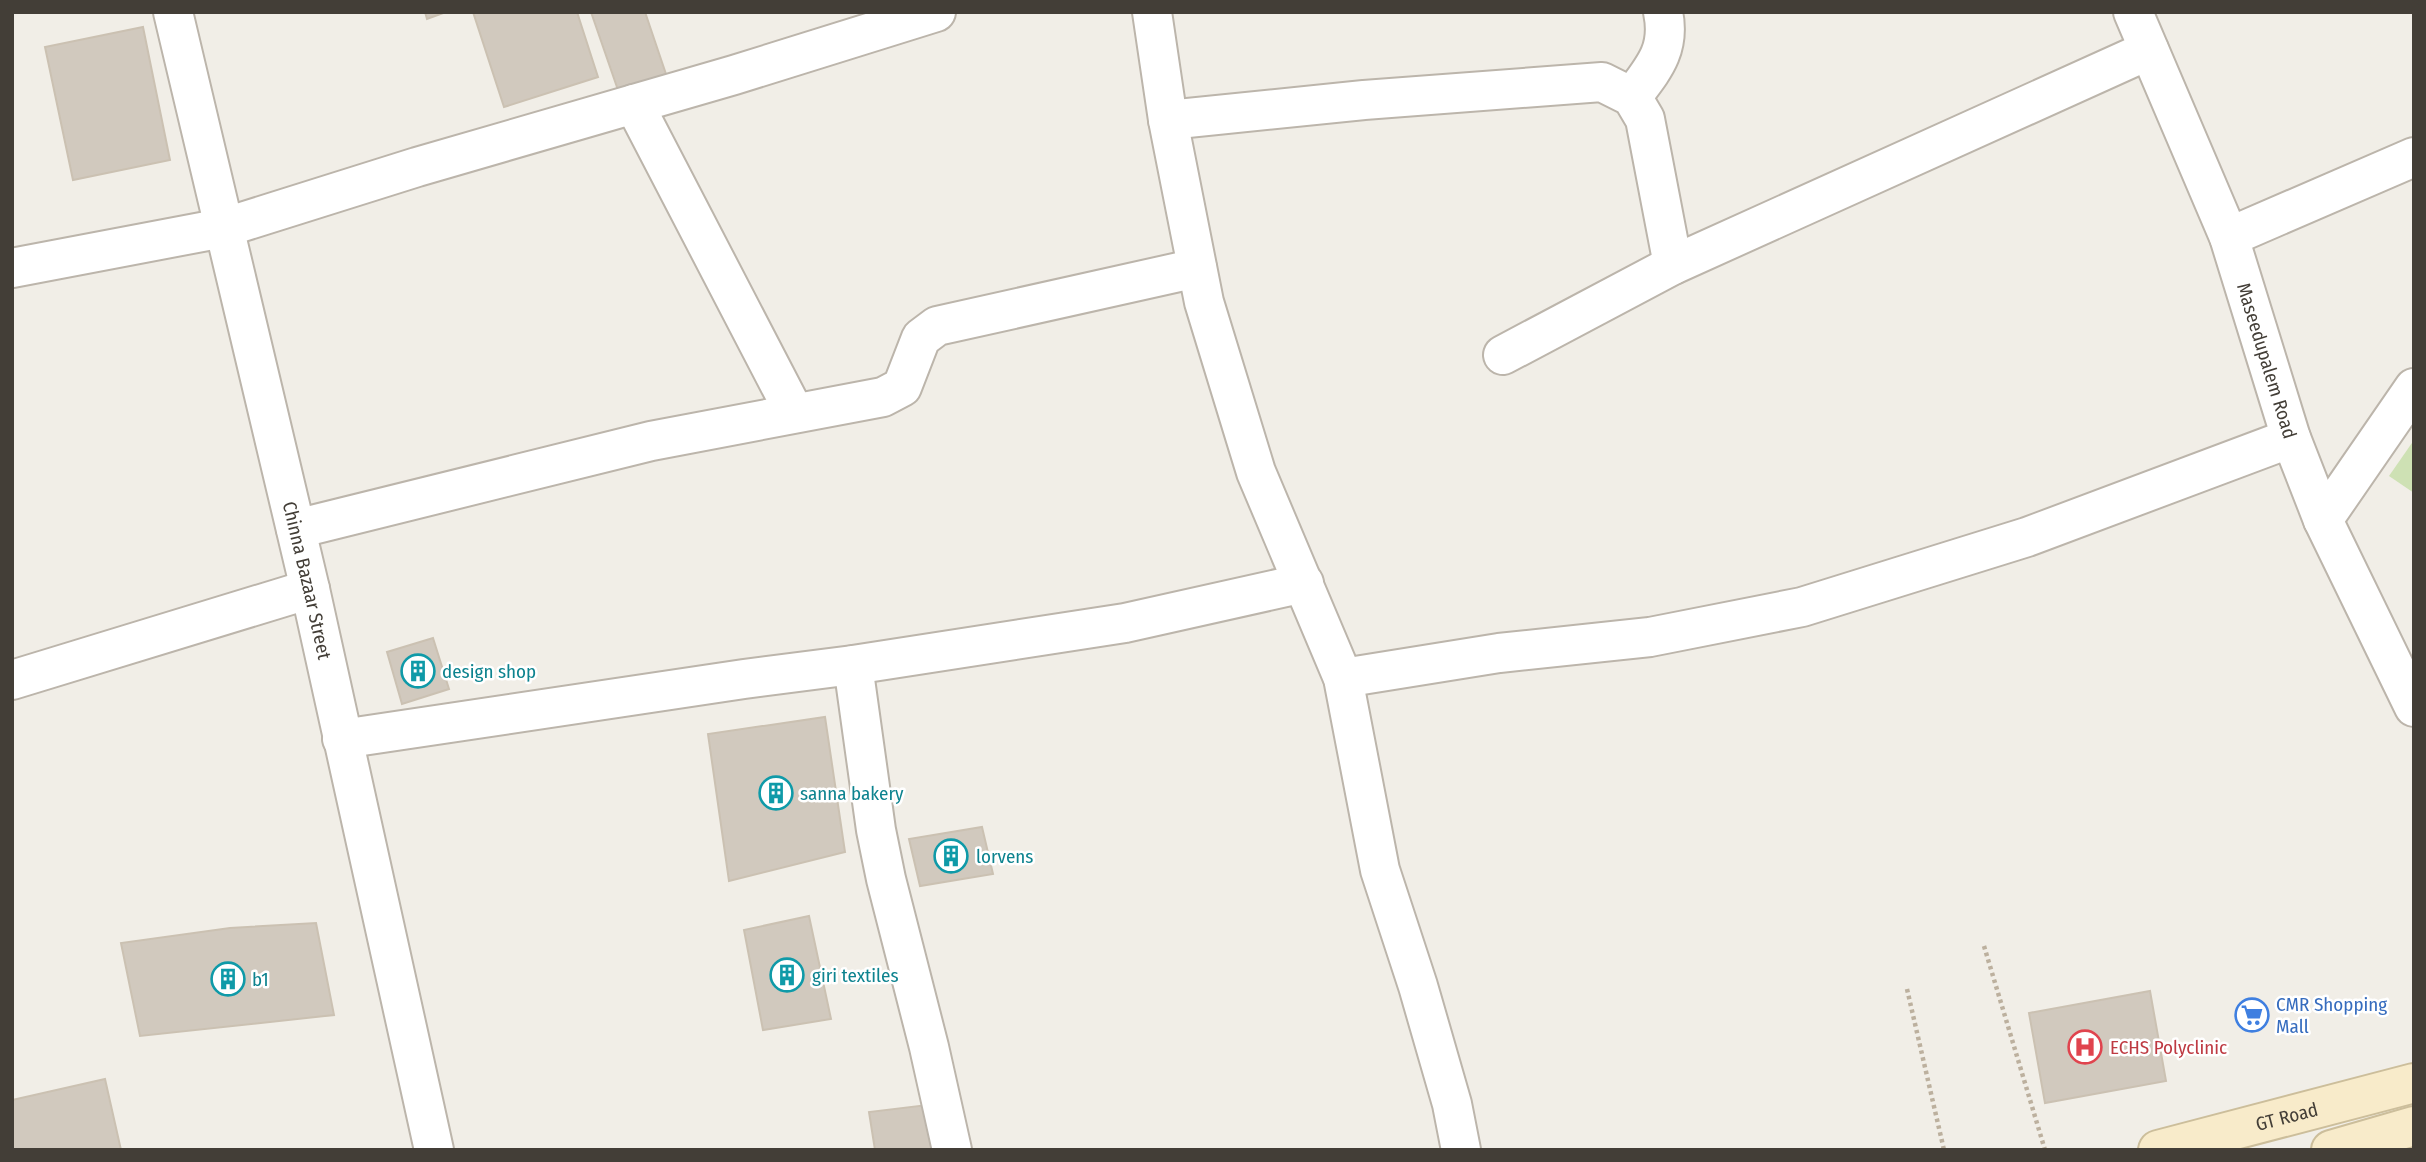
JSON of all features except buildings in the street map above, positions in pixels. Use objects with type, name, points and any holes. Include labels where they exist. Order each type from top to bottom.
[{"type":"main road","name":"GT Road","points":[[2158,1150],[2414,1083]]},
{"type":"main road","points":[[2332,1150],[2414,1126]]},
{"type":"street","name":"Chinna Bazaar Street","points":[[173,12],[310,589],[434,1150]]},
{"type":"street","points":[[12,268],[223,229],[417,167],[936,12]]},
{"type":"street","points":[[1152,12],[1168,120],[1204,302],[1256,472],[1343,678],[1380,870],[1418,986],[1452,1104],[1461,1150]]},
{"type":"street","points":[[1632,96],[1660,60],[1666,25],[1663,12]]},
{"type":"street","name":"Maseedupalem Road","points":[[2133,12],[2229,237],[2291,438],[2323,520],[2414,706]]},
{"type":"street","points":[[1503,355],[1673,265],[2149,50]]},
{"type":"street","points":[[1168,120],[1364,100],[1602,82],[1632,96],[1645,119],[1673,265]]},
{"type":"street","points":[[634,104],[794,412]]},
{"type":"street","points":[[2229,237],[2414,157]]},
{"type":"street","points":[[296,529],[651,441],[883,397],[902,387],[922,338],[937,326],[1197,268]]},
{"type":"street","points":[[2323,520],[2414,388]]},
{"type":"street","points":[[1343,678],[1499,653],[1650,637],[1802,607],[2027,537],[2291,438]]},
{"type":"street","points":[[342,739],[1125,623],[1304,583]]},
{"type":"street","points":[[12,680],[310,589]]},
{"type":"street","points":[[853,665],[876,830],[886,879],[952,1150]]},
{"type":"path","points":[[1984,946],[2045,1150]]},
{"type":"path","points":[[1907,989],[1944,1150]]},
{"type":"green space","points":[[2414,440],[2414,493],[2389,476]]},
{"type":"place","name":"design shop","points":[[418,671]]},
{"type":"place","name":"sanna bakery","points":[[776,793]]},
{"type":"place","name":"lorvens","points":[[951,856]]},
{"type":"place","name":"giri textiles","points":[[787,975]]},
{"type":"place","name":"b1","points":[[228,979]]},
{"type":"place","name":"CMR Shopping Mall","points":[[2252,1015]]},
{"type":"place","name":"ECHS Polyclinic","points":[[2085,1047]]}]
